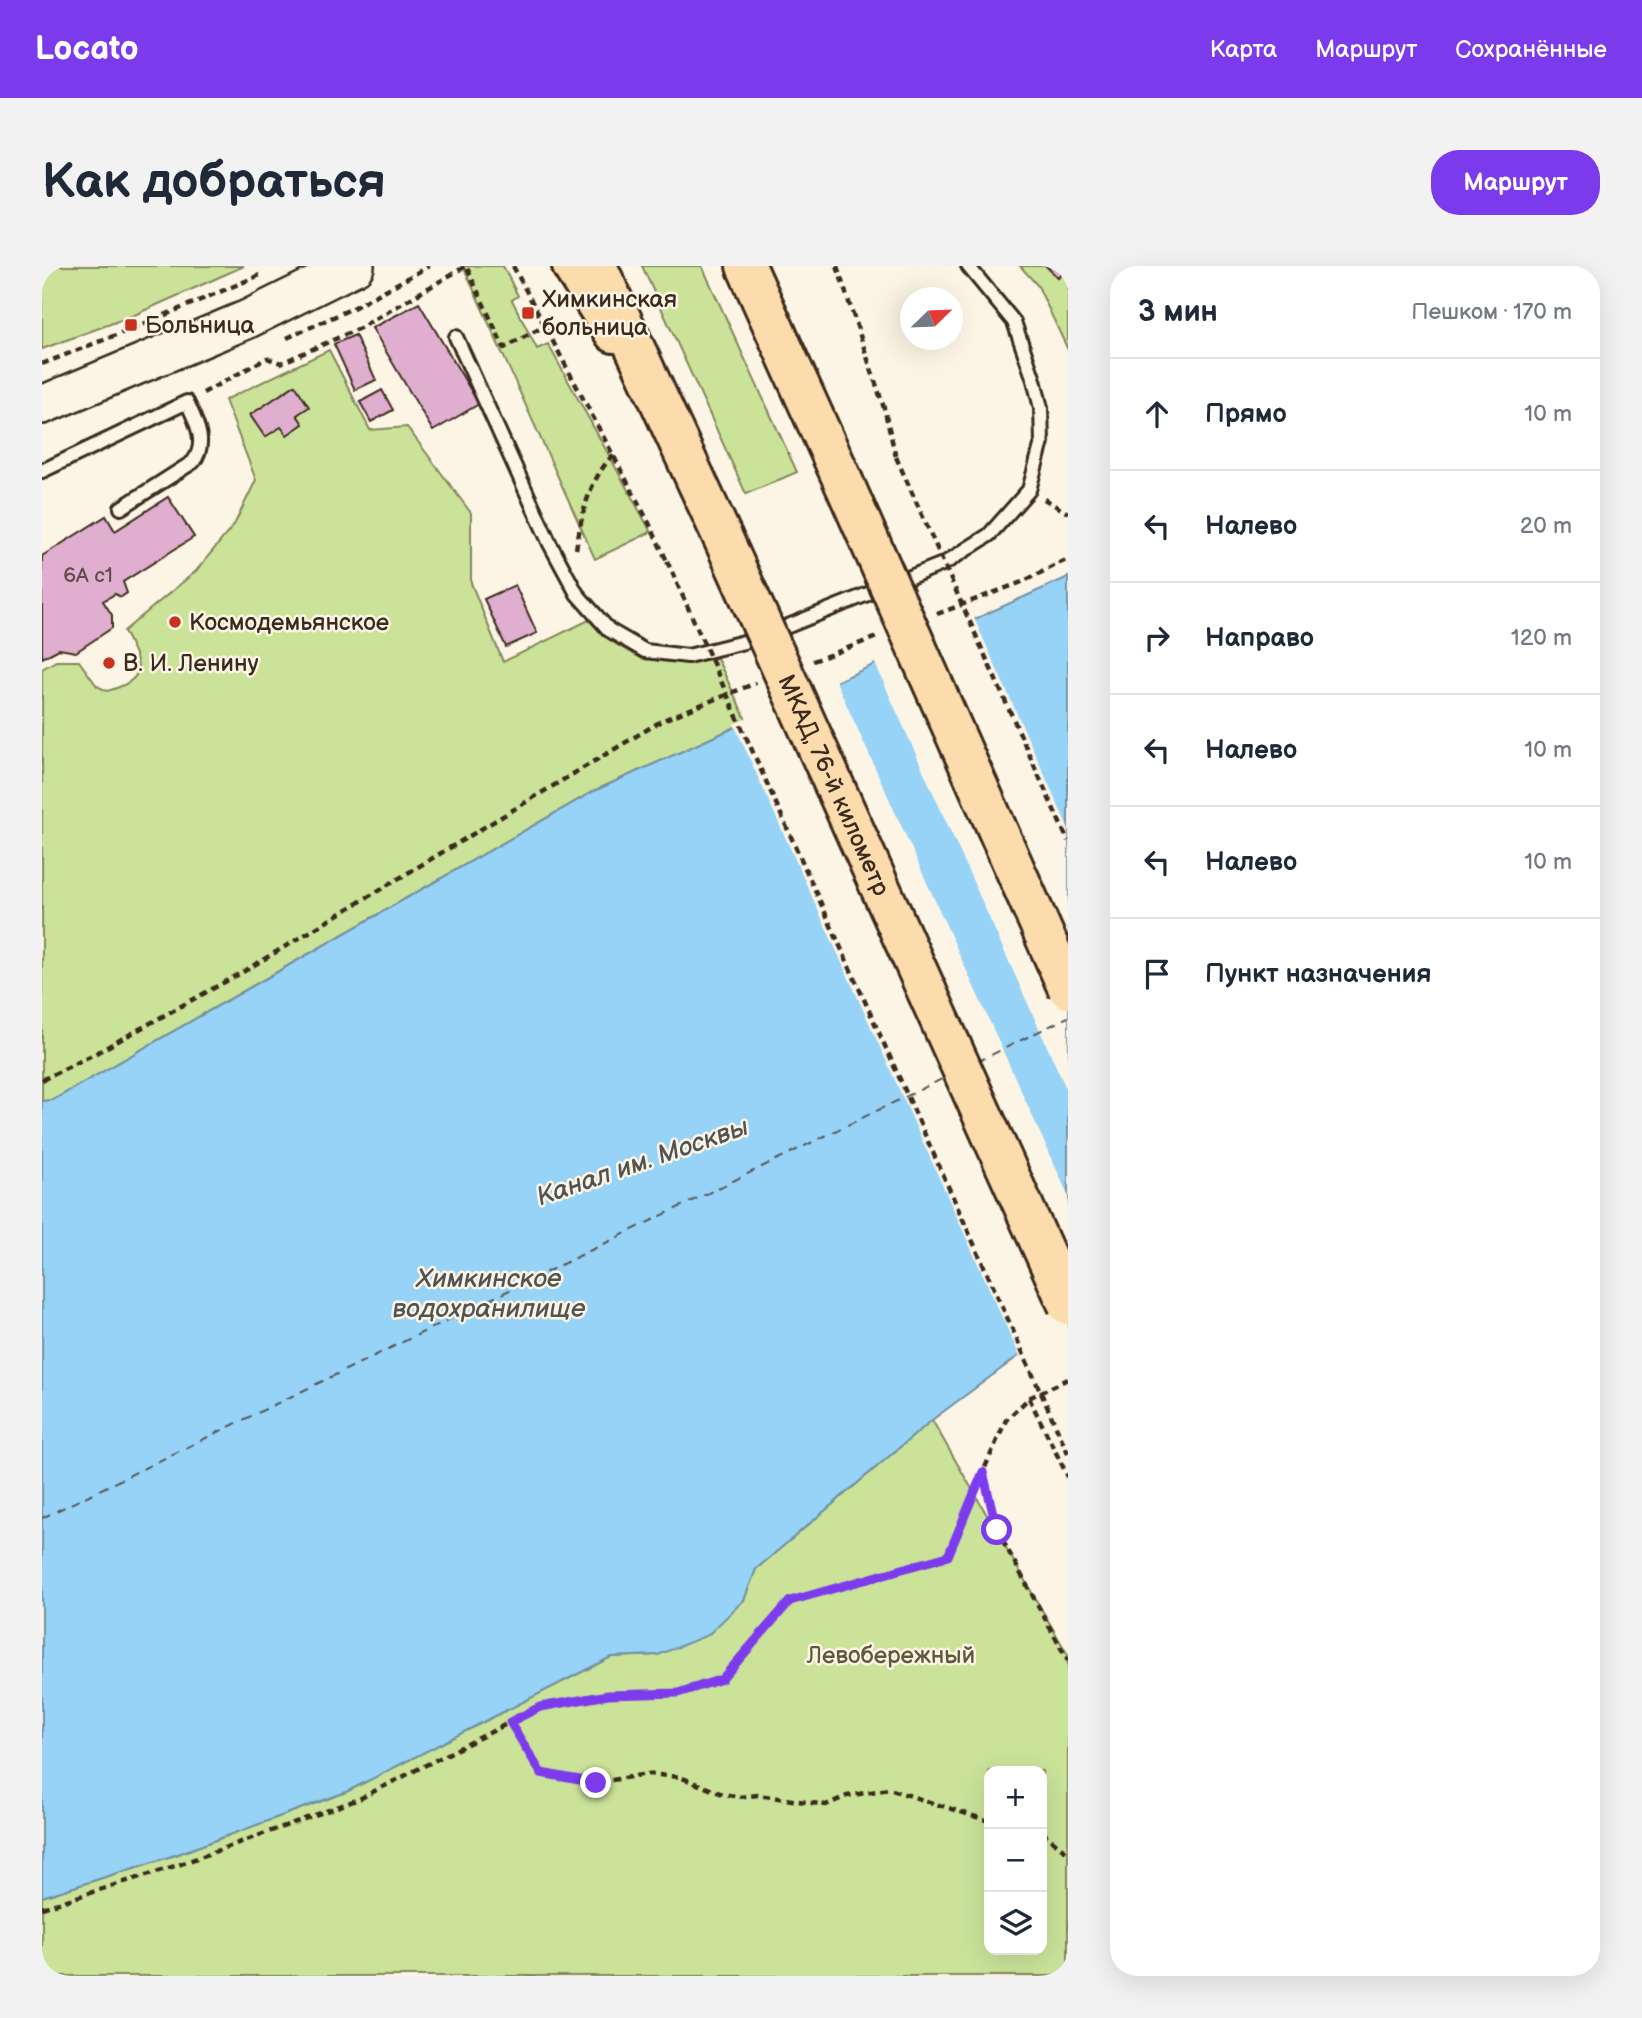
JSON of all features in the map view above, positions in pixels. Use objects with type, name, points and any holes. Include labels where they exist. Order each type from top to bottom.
[{"type":"main road","points":[[572,266],[677,435]]},
{"type":"main road","name":"МКАД, 76-й километр","points":[[597,266],[677,435],[1068,1305]]},
{"type":"main road","points":[[746,266],[1068,989]]},
{"type":"street","points":[[42,405],[248,319],[355,266]]},
{"type":"lane","points":[[456,337],[550,544],[577,594],[609,631],[645,651],[688,656],[757,639],[946,563],[989,535],[1029,490],[1042,442],[1039,399],[1014,322],[968,266]]},
{"type":"lane","points":[[42,471],[187,402],[197,424],[202,444],[200,454],[193,462],[121,509]]},
{"type":"path","points":[[286,339],[353,308],[429,266]]},
{"type":"path","points":[[513,266],[667,561],[1068,1452]]},
{"type":"path","points":[[837,266],[884,408],[895,457],[1068,841]]},
{"type":"path","points":[[187,402],[267,358],[281,363],[360,328],[466,267],[504,348],[545,326]]},
{"type":"path","points":[[42,364],[268,271]]},
{"type":"path","points":[[568,577],[588,493],[600,469],[613,455]]},
{"type":"path","points":[[1029,490],[1068,513]]},
{"type":"path","points":[[42,1080],[241,973],[663,720],[698,705]]},
{"type":"path","points":[[42,1908],[178,1865],[359,1799],[423,1769],[540,1707],[608,1695],[678,1693],[722,1679],[790,1601],[948,1556],[1006,1420],[1029,1398],[1068,1379]]},
{"type":"path","points":[[1029,1398],[1068,1477]]},
{"type":"path","points":[[983,1472],[997,1530],[1068,1661]]},
{"type":"path","points":[[510,1722],[541,1773],[596,1783],[646,1774],[680,1777],[738,1797],[758,1795],[826,1805],[847,1796],[889,1789],[984,1819]]},
{"type":"path","points":[[1047,1836],[1068,1853]]},
{"type":"green space","points":[[42,266],[244,266],[132,316],[42,349]]},
{"type":"green space","points":[[463,266],[503,266],[518,296],[512,300],[537,349],[548,344],[651,532],[595,559]]},
{"type":"green space","points":[[642,266],[702,266],[797,472],[746,494]]},
{"type":"green space","points":[[1020,266],[1068,266],[1068,350],[1038,286]]},
{"type":"green space","points":[[329,350],[370,430],[407,427],[471,513],[471,583],[503,662],[589,620],[617,645],[647,658],[680,662],[717,658],[747,722],[594,791],[53,1100],[42,1101],[42,669],[56,661],[79,661],[97,686],[107,691],[121,686],[136,675],[137,661],[124,631],[196,571],[234,525],[256,480],[225,400]]},
{"type":"green space","name":"Левобережный","points":[[932,1420],[1068,1655],[1068,1976],[42,1976],[42,1897],[175,1855],[346,1792],[611,1657],[658,1655],[744,1600],[756,1569]]},
{"type":"water","name":"Химкинское водохранилище","points":[[1068,577],[1068,1329],[1032,1346],[932,1420],[756,1569],[744,1600],[708,1635],[658,1655],[611,1657],[346,1792],[175,1855],[42,1897],[42,1101],[53,1100],[594,791]]},
{"type":"pier","points":[[973,616],[1068,827],[1068,1093],[874,661]]},
{"type":"pier","points":[[835,679],[1068,1195],[1068,1333],[1034,1349],[1021,1359],[734,724]]},
{"type":"building","points":[[1046,266],[1068,266],[1068,268],[1058,278]]},
{"type":"building","points":[[419,303],[479,404],[433,431],[372,328]]},
{"type":"building","points":[[355,335],[376,380],[355,390],[334,344]]},
{"type":"building","points":[[295,385],[309,407],[297,415],[303,424],[287,435],[281,427],[265,437],[250,415]]},
{"type":"building","points":[[382,390],[393,410],[371,422],[360,402]]},
{"type":"building","points":[[168,497],[194,537],[123,582],[127,593],[121,597],[115,594],[103,601],[112,615],[112,628],[76,652],[59,649],[42,658],[42,556],[106,516],[115,531]]},
{"type":"building","points":[[515,585],[537,633],[506,647],[484,599]]},
{"type":"ferry route","points":[[977,1062],[1068,1017]]},
{"type":"ferry route","points":[[42,1518],[944,1078]]},
{"type":"place","name":"Химкинская больница","points":[[528,313]]},
{"type":"place","name":"Больница","points":[[131,325]]},
{"type":"place","name":"Космодемьянское","points":[[175,622]]},
{"type":"place","name":"В. И. Ленину","points":[[109,663]]},
{"type":"route","points":[[596,1783],[541,1773],[510,1722],[540,1707],[608,1695],[678,1693],[722,1679],[790,1601],[948,1556],[983,1472],[997,1530]]},
{"type":"water label","name":"Канал им. Москвы","points":[[642,1161]]}]
